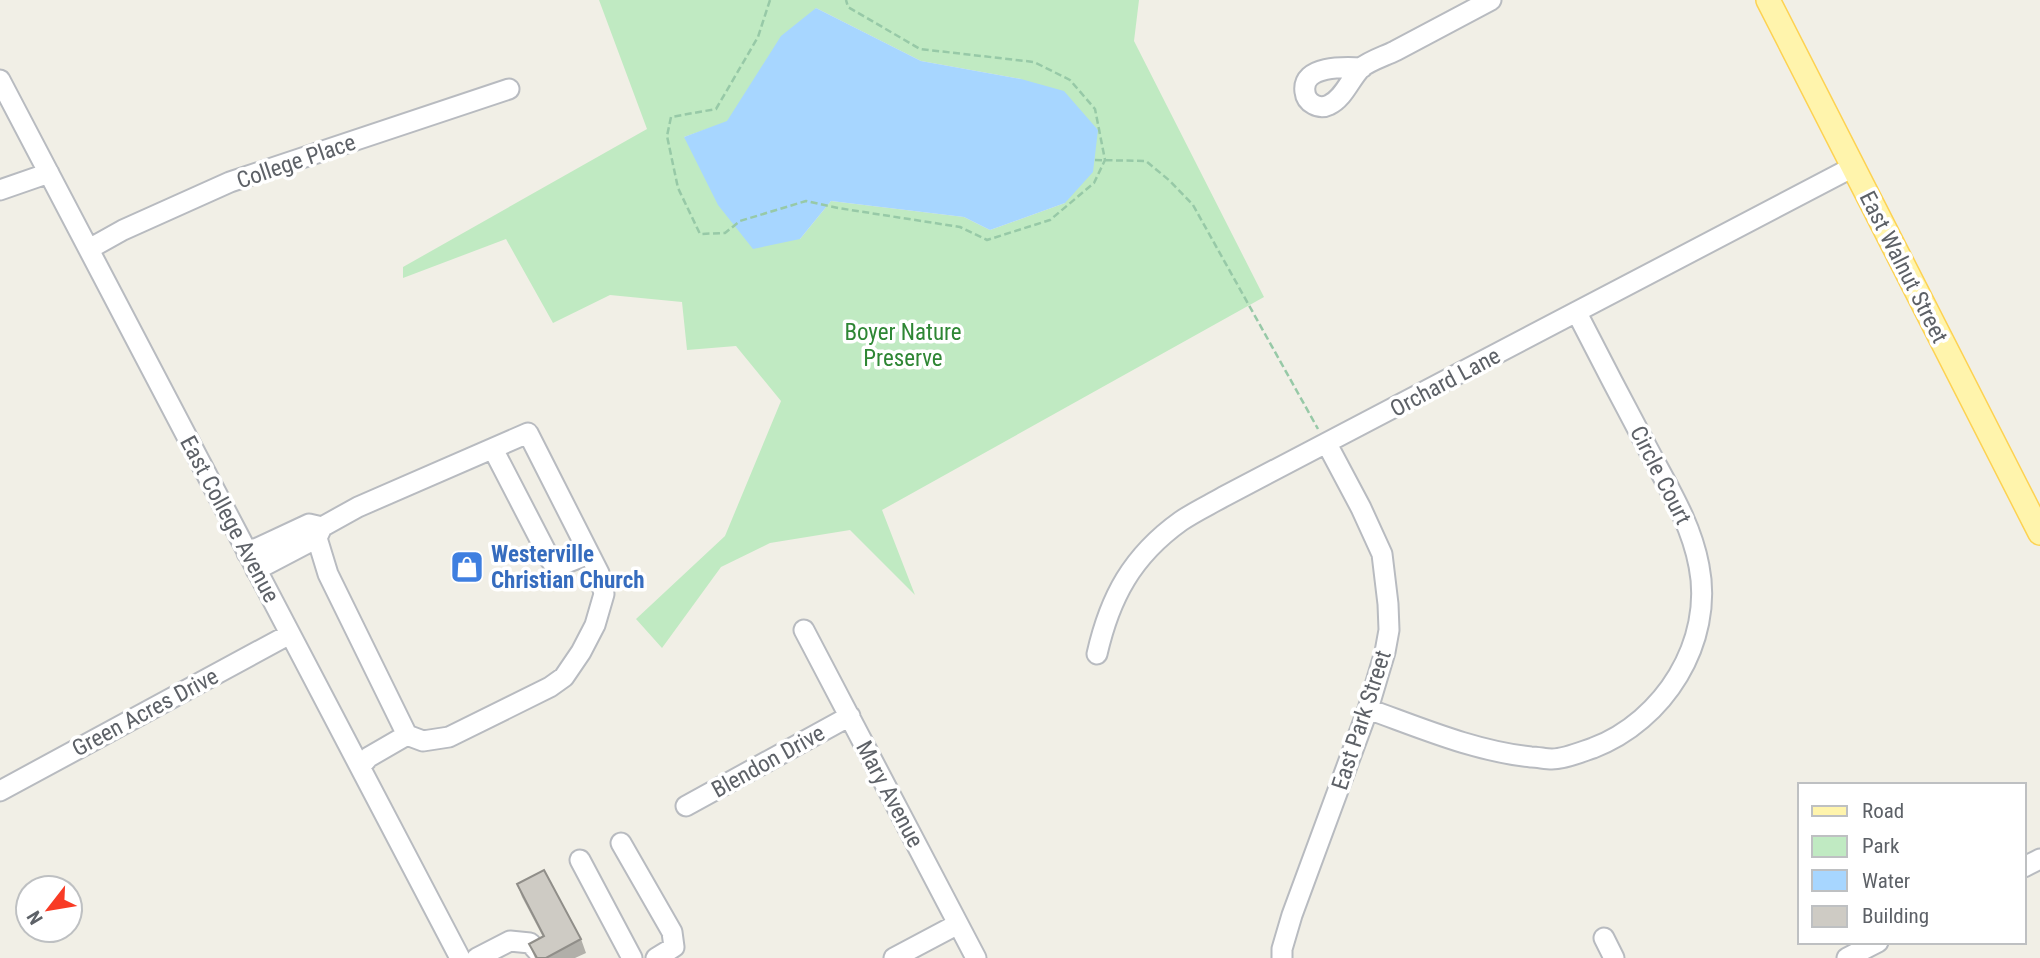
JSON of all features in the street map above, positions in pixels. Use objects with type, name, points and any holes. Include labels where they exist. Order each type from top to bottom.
[{"type":"main road","name":"East Walnut Street","points":[[1768,0],[2040,533]]},
{"type":"street","points":[[1362,68],[1491,0]]},
{"type":"street","name":"East College Avenue","points":[[0,80],[460,958]]},
{"type":"street","name":"College Place","points":[[89,249],[123,230],[230,182],[509,89]]},
{"type":"street","name":"Orchard Lane","points":[[1097,654],[1104,621],[1120,585],[1147,551],[1181,522],[1853,167]]},
{"type":"street","points":[[0,190],[49,173]]},
{"type":"street","name":"Circle Court","points":[[1368,709],[1466,744],[1509,754],[1553,759],[1610,741],[1634,725],[1657,705],[1687,659],[1696,635],[1702,606],[1699,567],[1687,522],[1577,313]]},
{"type":"street","points":[[247,553],[309,524],[320,533],[328,574],[407,735],[423,741],[449,737],[550,687],[564,677],[581,652],[594,625],[604,594],[599,573],[528,433],[358,508],[320,533],[256,570]]},
{"type":"street","name":"East Park Street","points":[[1282,958],[1292,915],[1368,709],[1389,630],[1386,581],[1381,554],[1327,444]]},
{"type":"street","points":[[493,449],[551,561],[561,565],[589,554]]},
{"type":"street","name":"Mary Avenue","points":[[804,629],[976,958]]},
{"type":"street","name":"Green Acres Drive","points":[[0,790],[290,634]]},
{"type":"street","name":"Blendon Drive","points":[[685,806],[850,716]]},
{"type":"street","points":[[360,767],[369,757],[407,735]]},
{"type":"street","points":[[621,843],[671,932],[674,947],[656,958]]},
{"type":"street","points":[[580,860],[632,958]]},
{"type":"street","points":[[894,958],[958,924]]},
{"type":"street","points":[[1604,938],[1614,958]]},
{"type":"street","points":[[477,958],[510,941],[530,943],[540,954]]},
{"type":"street","points":[[1847,958],[1874,944]]},
{"type":"path","points":[[770,0],[758,37],[716,109],[671,117],[667,136],[678,188],[700,234],[725,233],[740,220],[806,201],[960,227],[987,240],[1050,220],[1094,183],[1105,160],[1095,108],[1070,80],[1034,62],[920,50],[848,7],[846,0]]},
{"type":"path","points":[[1095,160],[1146,161],[1193,205],[1327,444]]},
{"type":"green space","name":"Boyer Nature Preserve","points":[[599,0],[1139,0],[1134,41],[1264,297],[882,510],[915,595],[850,530],[770,543],[721,567],[662,648],[636,619],[725,536],[781,401],[736,346],[687,350],[682,302],[610,295],[553,323],[506,239],[403,278],[403,267],[647,129]],"holes":[[[816,8],[921,61],[1021,79],[1065,203],[990,230],[964,217],[831,201],[800,239],[684,137],[727,122]]]},
{"type":"water","points":[[816,8],[921,61],[1021,79],[1064,91],[1098,130],[1093,172],[1065,203],[990,230],[964,217],[831,201],[800,239],[753,249],[718,205],[684,137],[727,121],[781,36]]},
{"type":"building","points":[[544,870],[581,939],[546,958],[537,958],[529,944],[544,936],[517,884]]},
{"type":"place","name":"Westerville Christian Church","points":[[467,567]]}]
